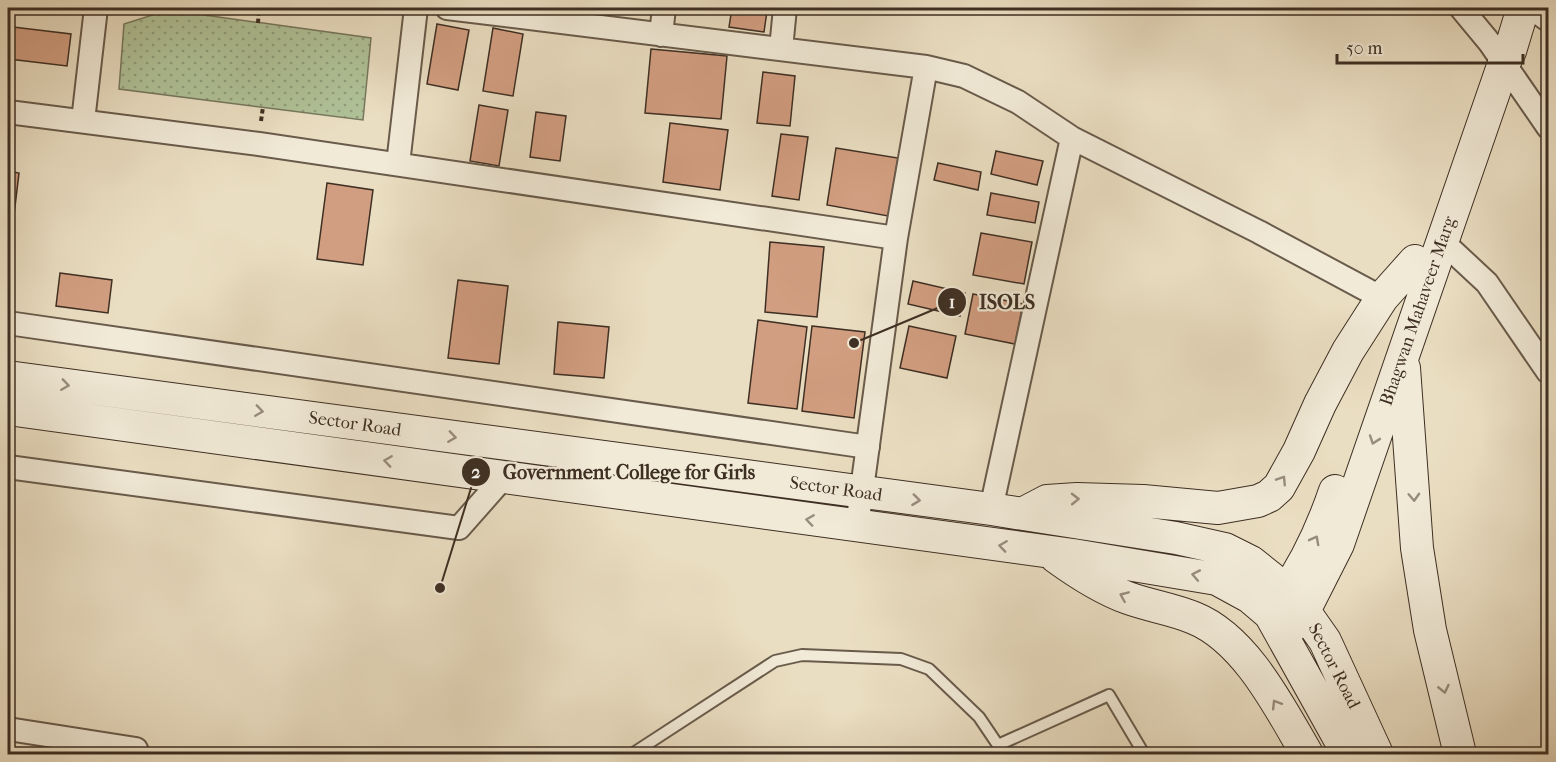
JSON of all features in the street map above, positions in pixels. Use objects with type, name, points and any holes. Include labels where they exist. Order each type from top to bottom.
[{"type":"main road","name":"Bhagwan Mahaveer Marg","points":[[1286,614],[1338,544],[1443,242],[1497,53],[1501,8]]},
{"type":"main road","name":"Bhagwan Mahaveer Marg","points":[[1497,53],[1510,51],[1523,8]]},
{"type":"main road","name":"Bhagwan Mahaveer Marg","points":[[1286,614],[1324,522],[1415,261],[1497,53]]},
{"type":"main road","points":[[1006,512],[1047,501],[1077,499],[1143,501],[1218,508],[1257,501],[1269,496],[1279,487],[1284,478],[1348,351],[1382,298],[1415,261]]},
{"type":"main road","points":[[1403,355],[1417,548],[1430,630],[1460,754]]},
{"type":"main road","name":"Sector Road","points":[[8,377],[1006,512],[1176,538],[1225,549],[1251,562],[1286,614],[1348,754]]},
{"type":"main road","name":"Sector Road","points":[[8,409],[1050,552],[1179,571],[1217,579],[1286,614],[1325,641],[1377,754]]},
{"type":"main road","points":[[1050,552],[1076,572],[1127,598],[1196,619],[1230,640],[1258,675],[1307,754]]},
{"type":"street","points":[[83,121],[96,8]]},
{"type":"street","points":[[398,164],[416,8]]},
{"type":"street","points":[[447,8],[548,14],[662,35],[926,67],[964,76],[1018,102],[1072,138],[1382,298]]},
{"type":"street","points":[[662,35],[664,8]]},
{"type":"street","points":[[781,49],[785,8]]},
{"type":"street","points":[[1461,8],[1497,53],[1548,127]]},
{"type":"street","points":[[1531,8],[1548,20]]},
{"type":"street","points":[[857,526],[896,238],[926,67]]},
{"type":"street","points":[[8,112],[398,164],[896,238]]},
{"type":"street","points":[[1006,512],[1072,138]]},
{"type":"street","points":[[1443,242],[1487,283],[1548,372]]},
{"type":"street","points":[[8,323],[868,447]]},
{"type":"street","points":[[8,467],[459,528],[504,477]]},
{"type":"street","points":[[8,729],[136,749]]},
{"type":"lane","points":[[632,754],[775,661],[802,655],[901,659],[929,669],[979,717],[1001,750],[1109,695],[1144,754]]},
{"type":"path","points":[[258,22],[259,8]]},
{"type":"green space","points":[[168,10],[371,38],[363,120],[119,89],[124,24]]},
{"type":"building","points":[[609,8],[656,8],[656,15],[609,10]]},
{"type":"building","points":[[732,8],[767,11],[764,32],[729,27]]},
{"type":"building","points":[[437,24],[469,30],[458,90],[427,84]]},
{"type":"building","points":[[13,27],[71,34],[67,66],[9,59]]},
{"type":"building","points":[[493,28],[523,34],[513,96],[483,91]]},
{"type":"building","points":[[651,49],[727,56],[721,119],[645,113]]},
{"type":"building","points":[[763,72],[795,76],[790,126],[757,123]]},
{"type":"building","points":[[479,105],[508,110],[499,166],[470,161]]},
{"type":"building","points":[[536,112],[566,116],[560,161],[530,157]]},
{"type":"building","points":[[670,123],[728,130],[720,190],[663,182]]},
{"type":"building","points":[[781,134],[808,137],[799,200],[772,196]]},
{"type":"building","points":[[836,148],[898,158],[888,216],[827,205]]},
{"type":"building","points":[[996,151],[1043,161],[1037,185],[991,174]]},
{"type":"building","points":[[938,163],[981,172],[978,190],[934,180]]},
{"type":"building","points":[[8,171],[19,173],[14,215],[8,215]]},
{"type":"building","points":[[327,183],[373,190],[363,265],[317,259]]},
{"type":"building","points":[[991,193],[1039,202],[1035,223],[987,215]]},
{"type":"building","points":[[981,233],[1032,242],[1024,284],[973,275]]},
{"type":"building","points":[[770,242],[824,247],[817,317],[765,312]]},
{"type":"building","points":[[60,273],[112,280],[108,313],[56,306]]},
{"type":"building","points":[[458,280],[508,286],[499,364],[448,358]]},
{"type":"building","points":[[913,281],[965,293],[960,316],[908,304]]},
{"type":"building","points":[[973,294],[1023,304],[1015,344],[965,334]]},
{"type":"building","points":[[758,320],[807,327],[797,409],[748,403]]},
{"type":"building","points":[[558,322],[609,327],[604,378],[554,374]]},
{"type":"building","points":[[812,326],[865,332],[854,418],[802,411]]},
{"type":"building","points":[[909,326],[956,336],[947,378],[900,368]]},
{"type":"place","name":"ISOLS","points":[[854,343]]},
{"type":"place","name":"Government College for Girls","points":[[440,588]]}]
